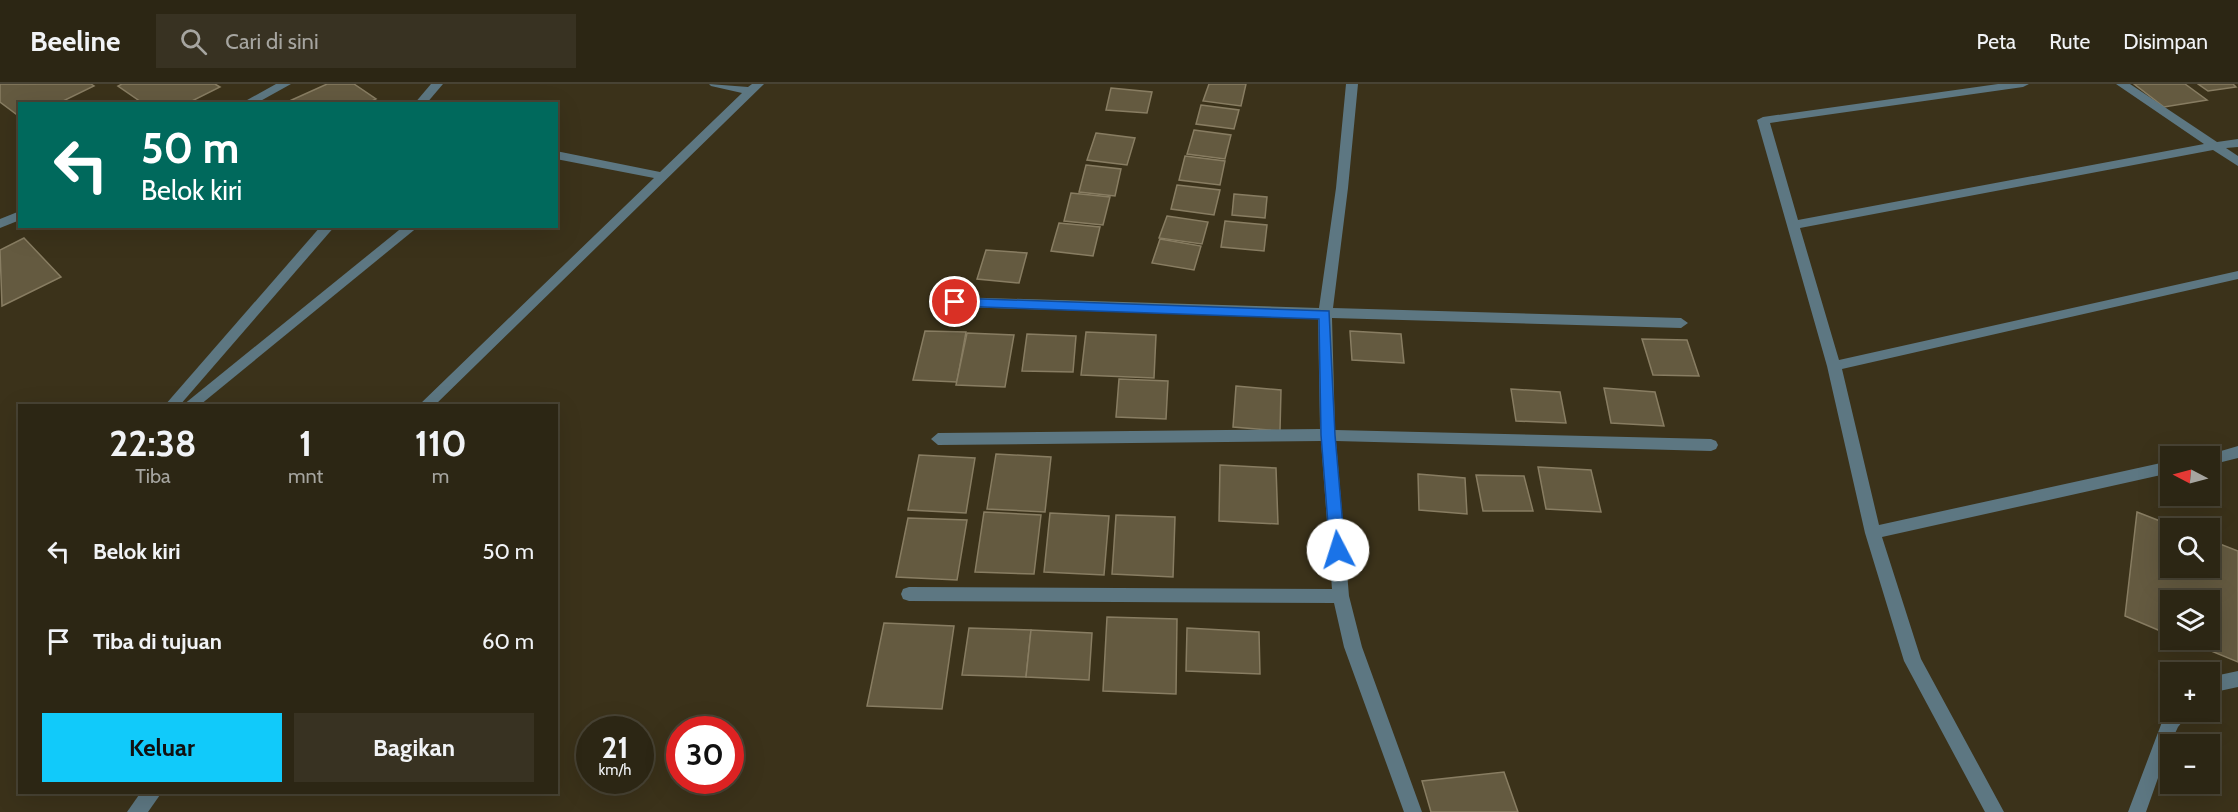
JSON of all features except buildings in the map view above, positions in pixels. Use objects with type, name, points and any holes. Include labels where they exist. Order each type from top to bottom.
[{"type":"street","points":[[249,102],[285,84]]},
{"type":"street","points":[[421,102],[436,84]]},
{"type":"street","points":[[715,84],[755,88]]},
{"type":"street","points":[[1352,84],[1342,188],[1325,315],[1328,435],[1341,596],[1353,647],[1413,812]]},
{"type":"street","points":[[1995,812],[1913,661],[1874,533],[1834,366],[1763,120],[2024,84]]},
{"type":"street","points":[[2122,84],[2238,162]]},
{"type":"street","points":[[427,404],[755,88]]},
{"type":"street","points":[[1794,225],[2238,143]]},
{"type":"street","points":[[558,155],[663,177]]},
{"type":"street","points":[[0,224],[18,216]]},
{"type":"street","points":[[173,404],[327,228]]},
{"type":"street","points":[[191,404],[411,228]]},
{"type":"street","points":[[1834,366],[2238,275]]},
{"type":"street","points":[[955,302],[1325,315],[1681,323]]},
{"type":"street","points":[[938,439],[1328,435],[1711,446]]},
{"type":"street","points":[[2220,456],[2238,452]]},
{"type":"street","points":[[1874,533],[2160,469]]},
{"type":"street","points":[[909,594],[1341,596]]},
{"type":"street","points":[[2220,683],[2238,679]]},
{"type":"street","points":[[2137,812],[2171,722]]},
{"type":"street","points":[[135,812],[151,794]]},
{"type":"route","points":[[955,302],[1325,315],[1328,435],[1338,550]]}]
